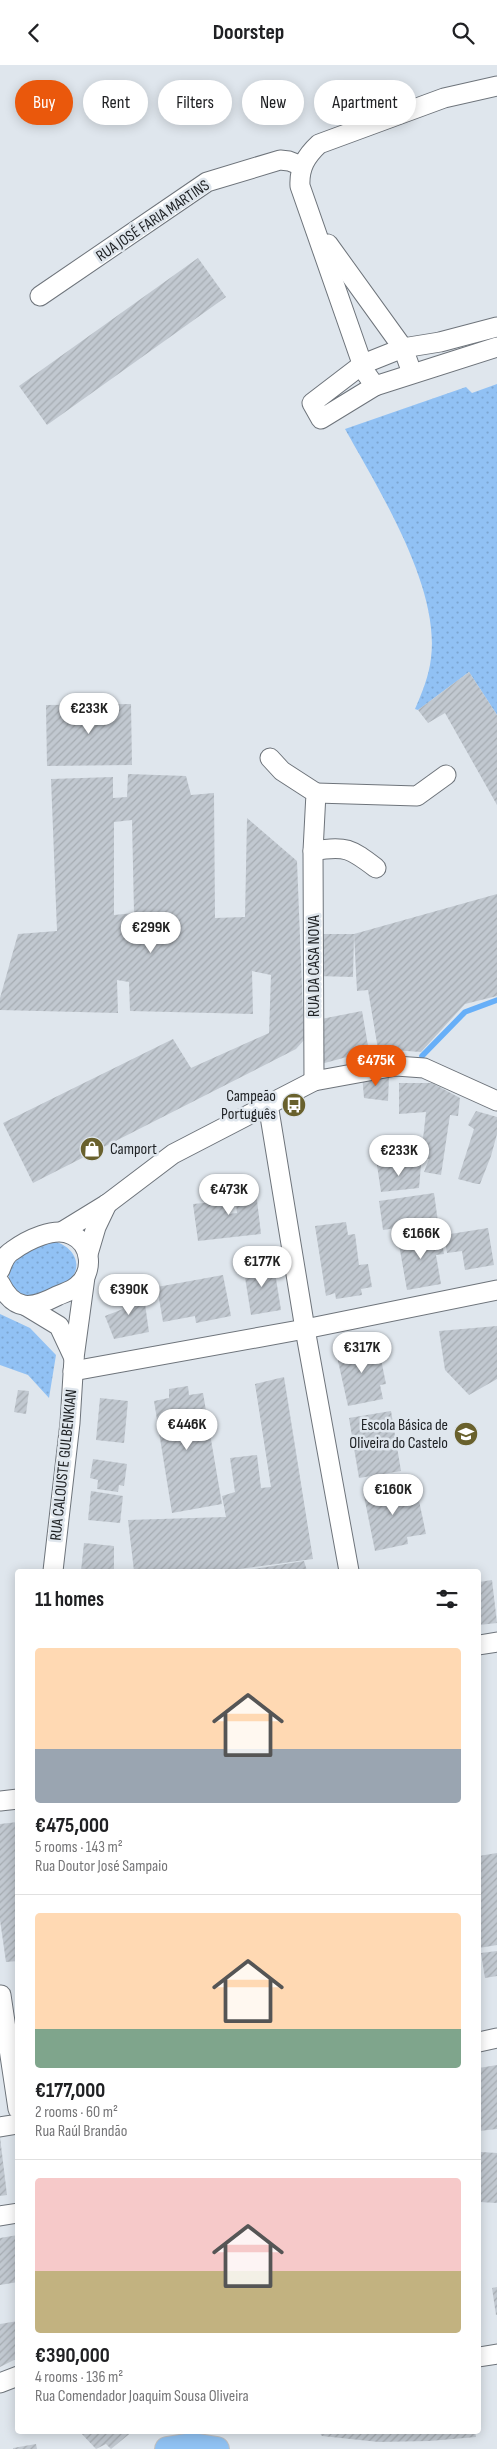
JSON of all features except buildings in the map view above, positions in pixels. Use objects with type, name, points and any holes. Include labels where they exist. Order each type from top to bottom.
[{"type":"main road","points":[[167,2449],[192,2445],[217,2449]]},
{"type":"street","points":[[375,386],[363,364],[317,229],[300,186],[302,166],[309,153],[319,144],[444,98],[497,87]]},
{"type":"street","name":"RUA JOSÉ FARIA MARTINS","points":[[40,296],[207,182],[271,162],[289,161],[302,166]]},
{"type":"street","points":[[317,229],[403,348],[412,373]]},
{"type":"street","points":[[497,327],[440,342],[403,348],[363,364],[312,403],[321,419],[375,386],[497,347]]},
{"type":"street","points":[[270,758],[282,771],[316,793],[416,796],[446,775]]},
{"type":"street","name":"RUA DA CASA NOVA","points":[[314,1081],[314,851],[316,793]]},
{"type":"street","points":[[314,851],[351,849],[376,868]]},
{"type":"street","points":[[1,1264],[12,1251],[50,1232],[63,1231],[107,1204],[173,1153],[314,1081],[396,1065],[424,1068],[497,1101]]},
{"type":"street","points":[[268,1105],[305,1329],[350,1569]]},
{"type":"street","name":"RUA CALOUSTE GULBENKIAN","points":[[53,1569],[70,1423],[74,1365],[85,1277],[89,1266],[88,1254],[96,1227],[107,1204]]},
{"type":"street","points":[[63,1231],[78,1239],[88,1254]]},
{"type":"street","points":[[26,1306],[38,1306],[77,1287],[85,1277]]},
{"type":"street","name":"RUA CALOUSTE GULBENKIAN","points":[[2,1290],[14,1302],[26,1306],[59,1326],[74,1365]]},
{"type":"street","points":[[74,1365],[305,1329],[497,1290]]},
{"type":"street","points":[[481,1645],[497,1641]]},
{"type":"street","points":[[0,1801],[15,1799]]},
{"type":"street","points":[[6,1994],[15,2080]]},
{"type":"street","points":[[481,2041],[497,2038]]},
{"type":"street","points":[[0,2127],[15,2124]]},
{"type":"street","points":[[0,2216],[15,2214]]},
{"type":"street","points":[[481,2357],[497,2354]]},
{"type":"street","points":[[0,2383],[15,2377]]},
{"type":"shaded area","points":[[497,384],[497,715],[469,672],[418,710],[415,709],[423,691],[431,658],[431,630],[426,601],[417,570],[390,510],[345,429],[466,387],[472,393]]},
{"type":"shaded area","points":[[52,1241],[65,1246],[74,1256],[76,1268],[74,1275],[67,1283],[41,1295],[26,1297],[19,1295],[9,1283],[11,1267],[29,1251],[41,1244]]},
{"type":"shaded area","points":[[0,1314],[30,1328],[56,1355],[49,1398],[28,1375],[0,1365]]},
{"type":"waterway","points":[[422,1056],[465,1012],[497,1000]]},
{"type":"place","name":"Campeão Português","points":[[294,1105]]},
{"type":"place","name":"Camport","points":[[92,1149]]},
{"type":"place","name":"Escola Básica de Oliveira do Castelo","points":[[466,1434]]}]
